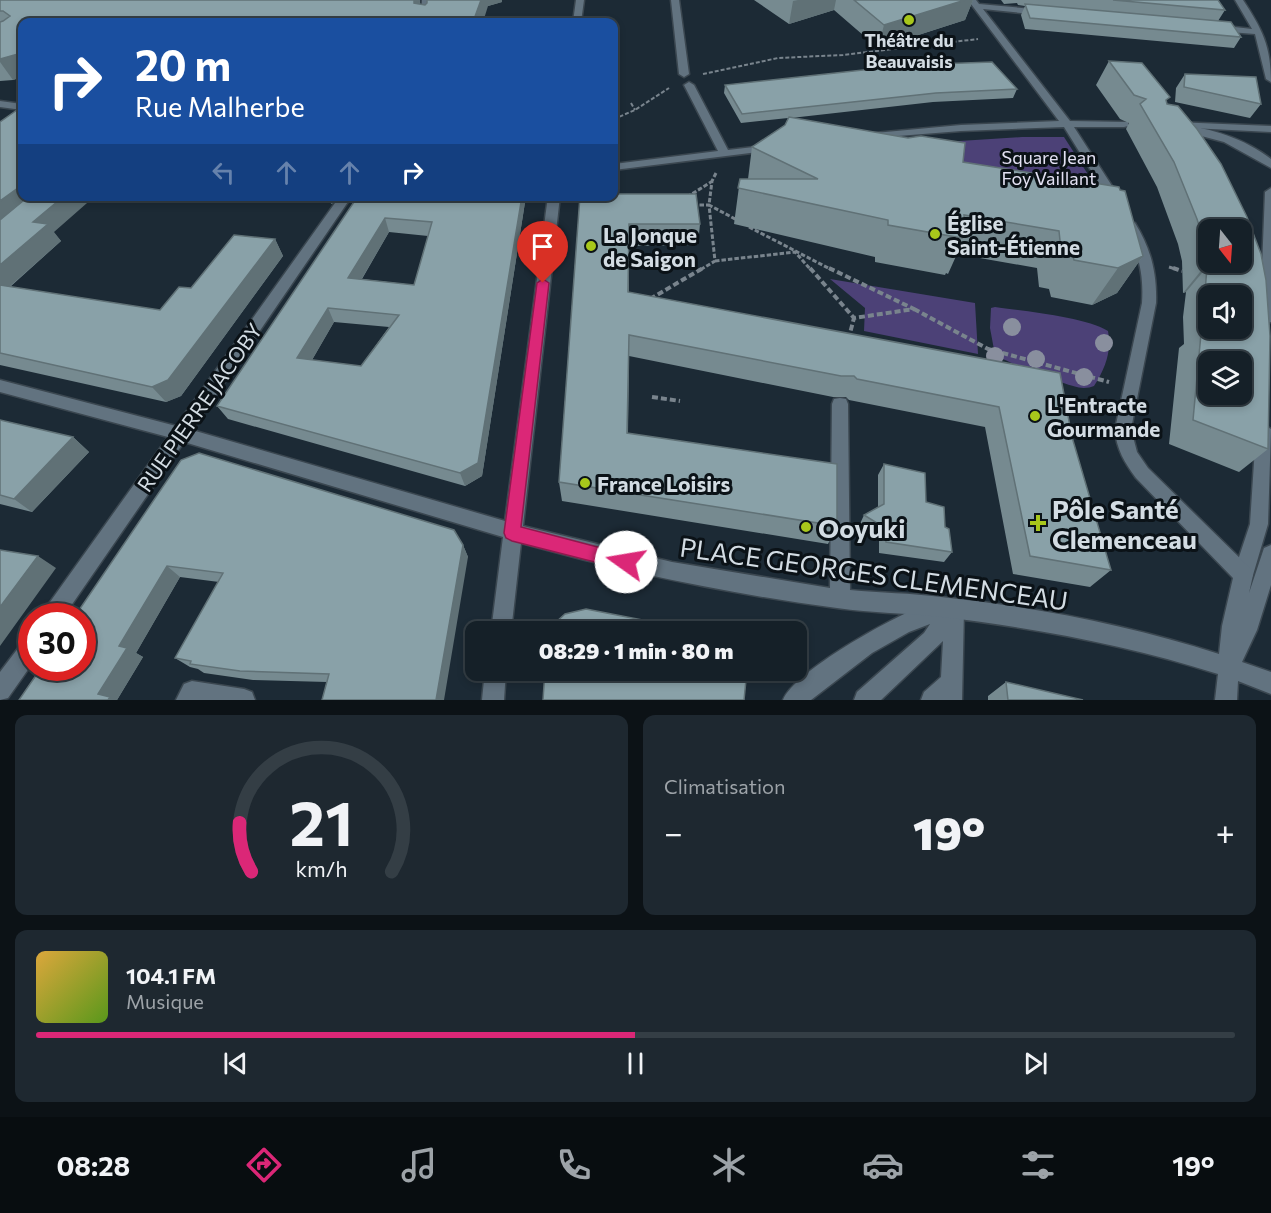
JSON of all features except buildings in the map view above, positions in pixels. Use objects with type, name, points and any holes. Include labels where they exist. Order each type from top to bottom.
[{"type":"street","points":[[425,18],[426,0]]},
{"type":"street","points":[[578,18],[580,0]]},
{"type":"street","points":[[675,0],[686,80],[725,153]]},
{"type":"street","points":[[1239,0],[1259,32],[1271,78]]},
{"type":"street","points":[[975,3],[1054,13]]},
{"type":"street","points":[[975,3],[1067,124],[1126,218],[1147,260],[1150,283],[1149,303],[1123,429],[1124,441],[1130,456],[1142,473],[1243,575]]},
{"type":"street","points":[[1203,27],[1259,32]]},
{"type":"street","points":[[0,104],[18,105]]},
{"type":"street","points":[[852,138],[943,128],[1124,124]]},
{"type":"street","points":[[1271,129],[1158,124],[1220,136],[1246,147],[1271,165]]},
{"type":"street","points":[[618,166],[778,147]]},
{"type":"street","points":[[1266,331],[1271,192]]},
{"type":"street","name":"RUE PIERRE JACOBY","points":[[61,603],[343,201]]},
{"type":"street","points":[[502,621],[553,201]]},
{"type":"street","name":"PLACE GEORGES CLEMENCEAU","points":[[0,386],[182,432],[512,533],[586,553],[674,572],[840,598],[954,609],[1118,636],[1159,645],[1228,666],[1271,683]]},
{"type":"street","points":[[840,404],[840,598]]},
{"type":"street","points":[[1226,700],[1232,626],[1243,575],[1259,524],[1264,415]]},
{"type":"street","points":[[1228,666],[1246,630],[1271,554]]},
{"type":"street","points":[[932,700],[951,691],[954,609]]},
{"type":"street","points":[[794,700],[837,665],[877,638],[914,620],[954,609]]},
{"type":"street","points":[[865,700],[932,640],[954,609]]},
{"type":"street","points":[[0,690],[18,665]]},
{"type":"street","points":[[493,700],[495,681]]},
{"type":"street","points":[[187,700],[192,692],[244,700]]},
{"type":"path","points":[[778,58],[849,54],[1000,36]]},
{"type":"path","points":[[631,103],[635,110]]},
{"type":"path","points":[[715,261],[709,205],[712,181],[725,153]]},
{"type":"path","points":[[677,200],[687,197],[712,181]]},
{"type":"path","points":[[688,205],[709,205],[738,220]]},
{"type":"path","points":[[747,226],[795,252],[914,309],[988,349],[1131,388]]},
{"type":"path","points":[[644,303],[715,261],[795,252]]},
{"type":"path","points":[[795,252],[854,318]]},
{"type":"path","points":[[854,318],[914,309]]},
{"type":"path","points":[[848,341],[854,318]]},
{"type":"path","points":[[652,397],[680,401]]},
{"type":"green space","name":"Square Jean Foy Vaillant","points":[[1022,137],[1064,137],[1116,218],[897,145]]},
{"type":"green space","points":[[830,279],[975,303],[978,354],[864,331],[865,308]]},
{"type":"green space","points":[[991,308],[1070,318],[1108,331],[1107,360],[1094,386],[1084,388],[1067,384],[995,355],[990,328]]},
{"type":"place","name":"Théâtre du Beauvaisis","points":[[909,20]]},
{"type":"place","name":"Église Saint-Étienne","points":[[935,234]]},
{"type":"place","name":"La Jonque de Saigon","points":[[591,246]]},
{"type":"place","name":"L'Entracte Gourmande","points":[[1035,416]]},
{"type":"place","name":"France Loisirs","points":[[585,483]]},
{"type":"place","name":"Pôle Santé Clemenceau","points":[[1038,523]]},
{"type":"place","name":"Ooyuki","points":[[806,527]]},
{"type":"route","points":[[543,283],[512,533],[626,562]]}]
